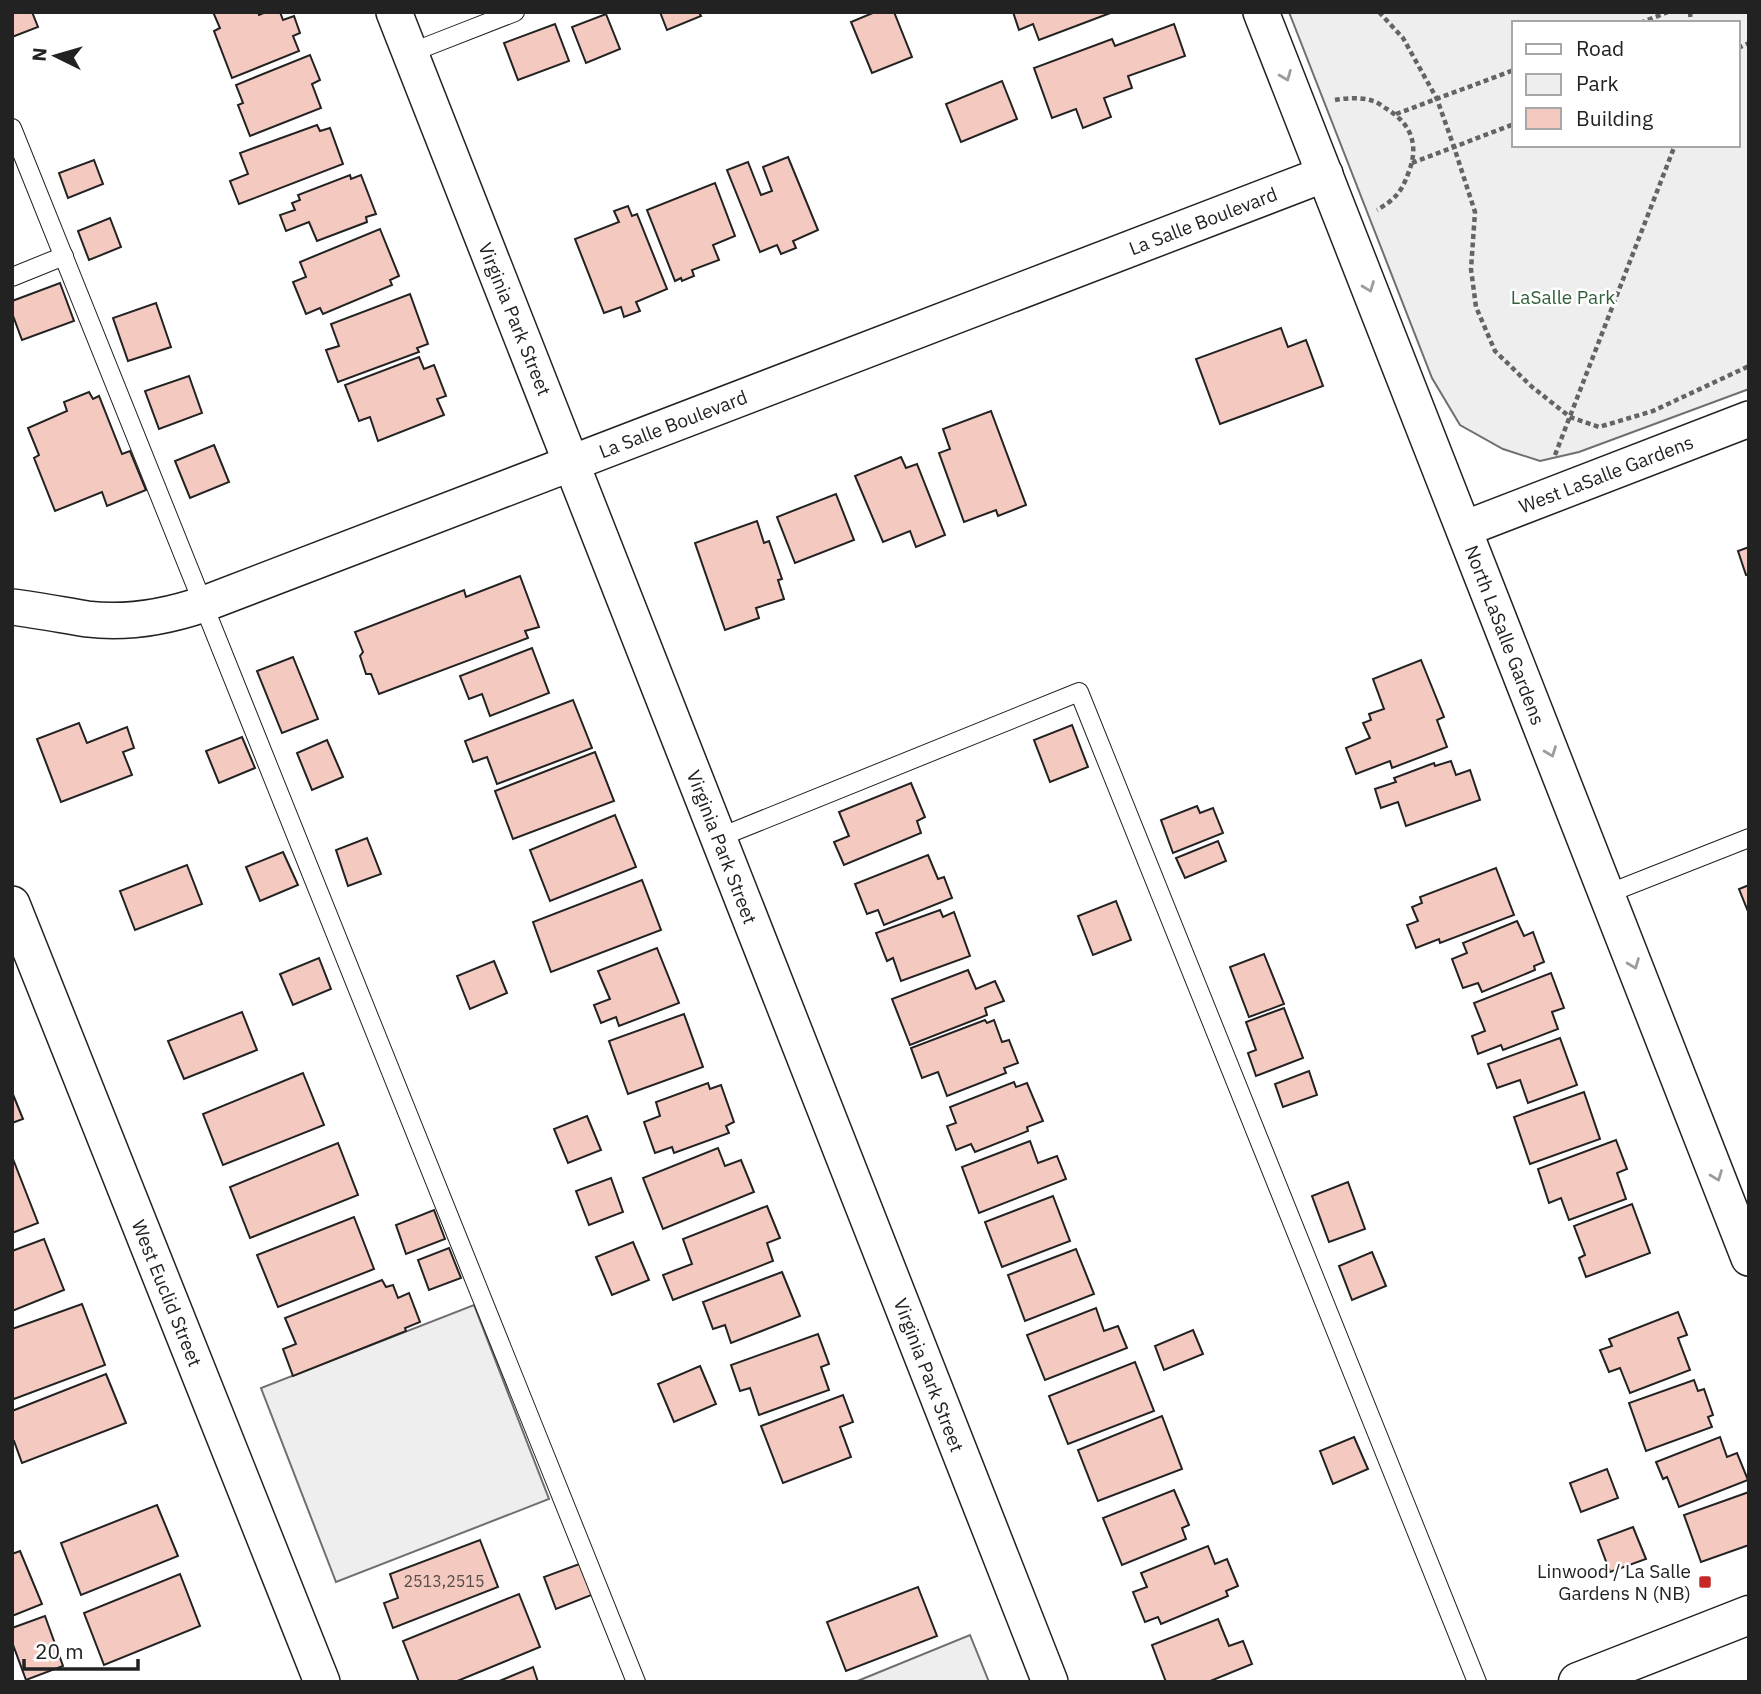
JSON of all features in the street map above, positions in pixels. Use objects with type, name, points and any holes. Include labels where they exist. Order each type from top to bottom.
[{"type":"street","name":"Virginia Park Street","points":[[394,12],[1050,1682]]},
{"type":"street","name":"North LaSalle Gardens","points":[[1261,12],[1749,1258]]},
{"type":"street","name":"La Salle Boulevard","points":[[12,607],[89,619],[130,621],[172,615],[1325,174]]},
{"type":"street","name":"West LaSalle Gardens","points":[[1464,529],[1749,419]]},
{"type":"street","name":"West Euclid Street","points":[[12,904],[322,1682]]},
{"type":"street","points":[[1578,1682],[1749,1615]]},
{"type":"lane","points":[[410,53],[515,12]]},
{"type":"lane","points":[[12,128],[636,1682]]},
{"type":"lane","points":[[12,277],[64,256]]},
{"type":"lane","points":[[718,838],[1079,692],[1478,1682]]},
{"type":"lane","points":[[1607,894],[1749,838]]},
{"type":"path","points":[[1380,12],[1404,38],[1437,99],[1454,147],[1475,212],[1471,269],[1476,307],[1496,351],[1531,386],[1570,417],[1599,427],[1653,411],[1749,366]]},
{"type":"path","points":[[1645,21],[1668,12]]},
{"type":"path","points":[[1395,114],[1512,71]]},
{"type":"path","points":[[1301,114],[1337,99],[1373,101],[1395,114],[1408,128],[1414,146],[1412,163],[1402,188],[1392,201],[1344,223]]},
{"type":"path","points":[[1412,163],[1512,125]]},
{"type":"path","points":[[1554,458],[1674,147]]},
{"type":"green space","name":"LaSalle Park","points":[[1289,12],[1749,12],[1749,389],[1579,452],[1540,461],[1503,449],[1460,425],[1432,378]]},
{"type":"green space","points":[[474,1305],[549,1499],[336,1582],[261,1388]]},
{"type":"green space","points":[[970,1635],[989,1682],[855,1682]]},
{"type":"building","points":[[12,12],[32,12],[38,27],[12,37]]},
{"type":"building","points":[[213,12],[258,12],[259,15],[280,12],[283,20],[294,16],[300,33],[293,36],[299,51],[232,78],[214,31],[220,28]]},
{"type":"building","points":[[660,12],[699,12],[701,16],[667,30]]},
{"type":"building","points":[[875,12],[894,12],[912,57],[872,73],[851,22]]},
{"type":"building","points":[[1013,12],[1113,12],[1039,40],[1033,24],[1019,30]]},
{"type":"building","points":[[606,14],[620,49],[586,63],[572,27]]},
{"type":"building","points":[[555,24],[569,61],[518,80],[504,43]]},
{"type":"building","points":[[1174,24],[1185,56],[1128,76],[1132,88],[1104,98],[1111,117],[1083,128],[1076,109],[1052,118],[1034,68],[1112,39],[1115,46]]},
{"type":"building","points":[[310,55],[320,80],[312,84],[321,108],[250,136],[238,105],[243,103],[236,85]]},
{"type":"building","points":[[1002,81],[1017,119],[961,142],[946,104]]},
{"type":"building","points":[[317,125],[320,131],[330,128],[343,164],[239,204],[230,181],[248,174],[240,153]]},
{"type":"building","points":[[788,157],[818,230],[793,241],[796,248],[781,254],[777,245],[760,252],[727,170],[748,162],[761,195],[772,191],[763,167]]},
{"type":"building","points":[[94,160],[103,184],[68,198],[59,173]]},
{"type":"building","points":[[350,175],[351,179],[361,175],[376,214],[366,217],[367,222],[317,241],[309,222],[286,231],[280,215],[295,210],[292,203],[300,200],[298,195]]},
{"type":"building","points":[[715,183],[735,236],[713,245],[719,260],[692,270],[694,276],[675,281],[647,210]]},
{"type":"building","points":[[628,206],[632,216],[637,214],[667,289],[636,302],[640,311],[624,317],[621,307],[604,313],[575,239],[619,222],[614,211]]},
{"type":"building","points":[[110,218],[121,247],[89,260],[78,231]]},
{"type":"building","points":[[380,229],[399,276],[390,280],[392,285],[323,314],[320,308],[306,314],[293,282],[306,277],[300,262]]},
{"type":"building","points":[[60,283],[74,321],[22,340],[12,313],[12,301]]},
{"type":"building","points":[[410,294],[428,344],[417,348],[419,352],[338,382],[326,350],[339,346],[331,324]]},
{"type":"building","points":[[156,303],[171,347],[128,361],[113,318]]},
{"type":"building","points":[[1281,328],[1288,347],[1306,340],[1323,386],[1220,424],[1196,359]]},
{"type":"building","points":[[419,357],[424,369],[434,365],[446,396],[437,399],[444,415],[378,441],[370,417],[359,421],[345,385]]},
{"type":"building","points":[[189,376],[202,413],[159,429],[145,391]]},
{"type":"building","points":[[89,392],[93,399],[99,396],[122,454],[130,451],[146,490],[107,506],[102,492],[55,511],[34,458],[39,455],[28,428],[67,411],[64,402]]},
{"type":"building","points":[[991,411],[1026,505],[998,516],[996,510],[964,522],[939,453],[950,449],[943,429]]},
{"type":"building","points":[[214,445],[229,482],[190,498],[175,461]]},
{"type":"building","points":[[901,457],[906,468],[917,464],[945,535],[916,547],[910,531],[883,542],[855,476]]},
{"type":"building","points":[[836,494],[854,540],[795,563],[777,517]]},
{"type":"building","points":[[757,521],[764,543],[769,541],[782,579],[778,580],[784,599],[756,608],[759,618],[725,630],[695,543]]},
{"type":"building","points":[[1749,547],[1749,574],[1746,575],[1738,551]]},
{"type":"building","points":[[520,576],[539,627],[525,631],[528,638],[379,694],[371,674],[366,674],[360,656],[363,652],[355,632],[464,590],[466,597]]},
{"type":"building","points":[[532,648],[549,693],[490,716],[482,694],[469,699],[460,676]]},
{"type":"building","points":[[293,657],[318,719],[282,733],[257,671]]},
{"type":"building","points":[[1421,660],[1444,717],[1437,720],[1447,747],[1392,768],[1390,761],[1356,774],[1346,748],[1370,738],[1363,723],[1371,720],[1369,714],[1384,709],[1373,679]]},
{"type":"building","points":[[573,700],[592,748],[497,784],[487,757],[473,762],[465,741]]},
{"type":"building","points":[[79,723],[87,743],[127,727],[134,748],[123,752],[132,775],[61,802],[37,739]]},
{"type":"building","points":[[1072,725],[1088,767],[1050,782],[1034,740]]},
{"type":"building","points":[[242,737],[255,768],[219,783],[206,751]]},
{"type":"building","points":[[327,740],[343,777],[312,790],[297,753]]},
{"type":"building","points":[[595,752],[614,801],[513,839],[495,791]]},
{"type":"building","points":[[1451,761],[1456,775],[1470,770],[1480,800],[1406,826],[1398,802],[1381,808],[1375,789],[1396,782],[1394,778],[1434,763],[1435,766]]},
{"type":"building","points":[[911,783],[925,817],[917,821],[921,833],[844,865],[834,842],[849,836],[839,812]]},
{"type":"building","points":[[1197,806],[1200,813],[1213,808],[1223,833],[1173,853],[1161,820]]},
{"type":"building","points":[[615,815],[636,867],[550,901],[530,850]]},
{"type":"building","points":[[367,838],[381,874],[348,886],[336,850]]},
{"type":"building","points":[[1218,841],[1226,861],[1185,878],[1176,858]]},
{"type":"building","points":[[283,852],[298,885],[260,901],[246,867]]},
{"type":"building","points":[[928,855],[938,879],[944,877],[952,898],[884,925],[878,910],[867,914],[855,884]]},
{"type":"building","points":[[187,865],[202,904],[135,930],[120,891]]},
{"type":"building","points":[[1496,868],[1514,915],[1440,943],[1439,939],[1416,948],[1407,925],[1418,921],[1412,907],[1422,903],[1420,897]]},
{"type":"building","points":[[642,880],[661,930],[551,972],[533,922]]},
{"type":"building","points":[[1749,885],[1749,914],[1739,889]]},
{"type":"building","points":[[1116,901],[1131,940],[1093,955],[1078,916]]},
{"type":"building","points":[[940,910],[943,917],[954,912],[970,956],[901,981],[893,958],[887,961],[876,933]]},
{"type":"building","points":[[1517,921],[1524,936],[1533,932],[1544,962],[1534,966],[1535,970],[1482,992],[1478,983],[1463,988],[1452,959],[1467,953],[1463,943]]},
{"type":"building","points":[[657,948],[679,1003],[619,1026],[616,1017],[601,1023],[594,1005],[610,999],[598,971]]},
{"type":"building","points":[[1264,954],[1284,1004],[1249,1017],[1230,967]]},
{"type":"building","points":[[319,958],[331,989],[293,1005],[280,974]]},
{"type":"building","points":[[494,961],[507,993],[470,1009],[457,976]]},
{"type":"building","points":[[968,970],[976,989],[995,981],[1004,1001],[985,1008],[987,1015],[910,1045],[892,999]]},
{"type":"building","points":[[1551,973],[1564,1008],[1552,1012],[1558,1029],[1503,1050],[1501,1045],[1478,1054],[1472,1036],[1485,1031],[1474,1003]]},
{"type":"building","points":[[1284,1008],[1303,1058],[1256,1076],[1248,1053],[1256,1050],[1246,1022]]},
{"type":"building","points":[[242,1012],[257,1050],[184,1079],[168,1041]]},
{"type":"building","points":[[684,1014],[703,1067],[628,1094],[609,1041]]},
{"type":"building","points":[[985,1020],[987,1023],[994,1020],[1002,1042],[1009,1040],[1018,1063],[1004,1068],[1006,1073],[947,1096],[938,1072],[922,1078],[911,1048]]},
{"type":"building","points":[[1560,1038],[1577,1085],[1528,1103],[1520,1080],[1497,1088],[1488,1064]]},
{"type":"building","points":[[1309,1071],[1317,1095],[1283,1107],[1275,1084]]},
{"type":"building","points":[[303,1073],[324,1125],[223,1165],[203,1114]]},
{"type":"building","points":[[1014,1082],[1016,1087],[1027,1083],[1043,1121],[1027,1127],[1028,1131],[975,1152],[971,1144],[956,1150],[947,1126],[956,1123],[950,1107]]},
{"type":"building","points":[[708,1083],[710,1089],[721,1085],[734,1122],[726,1126],[729,1133],[674,1153],[672,1147],[655,1153],[644,1122],[660,1116],[656,1102]]},
{"type":"building","points":[[12,1092],[23,1119],[12,1123]]},
{"type":"building","points":[[1584,1092],[1600,1139],[1530,1164],[1514,1117]]},
{"type":"building","points":[[587,1116],[601,1150],[568,1163],[554,1129]]},
{"type":"building","points":[[1616,1140],[1627,1169],[1617,1173],[1626,1199],[1569,1220],[1561,1198],[1549,1203],[1538,1169]]},
{"type":"building","points":[[1030,1141],[1038,1163],[1057,1156],[1066,1179],[979,1213],[962,1167]]},
{"type":"building","points":[[338,1143],[358,1195],[250,1238],[230,1187]]},
{"type":"building","points":[[718,1148],[725,1166],[741,1160],[754,1192],[663,1229],[643,1178]]},
{"type":"building","points":[[12,1160],[38,1223],[12,1233]]},
{"type":"building","points":[[611,1178],[623,1212],[589,1225],[576,1191]]},
{"type":"building","points":[[1348,1182],[1365,1229],[1329,1242],[1312,1196]]},
{"type":"building","points":[[1053,1196],[1070,1241],[1002,1267],[985,1222]]},
{"type":"building","points":[[1632,1204],[1650,1253],[1586,1277],[1579,1258],[1585,1255],[1574,1226]]},
{"type":"building","points":[[767,1206],[780,1238],[767,1243],[773,1261],[673,1300],[663,1275],[692,1264],[683,1239]]},
{"type":"building","points":[[434,1210],[445,1239],[406,1254],[396,1225]]},
{"type":"building","points":[[354,1217],[374,1269],[278,1307],[257,1255]]},
{"type":"building","points":[[44,1239],[64,1290],[12,1311],[12,1251]]},
{"type":"building","points":[[633,1242],[649,1280],[612,1295],[596,1257]]},
{"type":"building","points":[[449,1248],[461,1278],[429,1290],[418,1260]]},
{"type":"building","points":[[1076,1249],[1094,1294],[1025,1321],[1008,1275]]},
{"type":"building","points":[[1372,1252],[1386,1286],[1352,1300],[1339,1266]]},
{"type":"building","points":[[782,1272],[800,1316],[731,1343],[725,1325],[713,1329],[703,1302]]},
{"type":"building","points":[[382,1280],[386,1287],[393,1285],[398,1298],[409,1293],[420,1322],[405,1328],[406,1331],[293,1376],[283,1349],[296,1344],[285,1318]]},
{"type":"building","points":[[82,1304],[105,1365],[14,1399],[12,1329]]},
{"type":"building","points":[[1096,1308],[1104,1331],[1118,1326],[1127,1348],[1045,1380],[1027,1335]]},
{"type":"building","points":[[1678,1312],[1687,1335],[1678,1338],[1690,1370],[1630,1393],[1620,1368],[1609,1372],[1600,1350],[1612,1346],[1609,1339]]},
{"type":"building","points":[[1193,1330],[1203,1354],[1164,1370],[1155,1346]]},
{"type":"building","points":[[818,1334],[829,1364],[821,1367],[829,1390],[759,1415],[750,1388],[740,1391],[731,1365]]},
{"type":"building","points":[[1135,1362],[1154,1411],[1068,1444],[1049,1396]]},
{"type":"building","points":[[700,1366],[716,1404],[674,1422],[658,1384]]},
{"type":"building","points":[[106,1374],[126,1423],[22,1463],[12,1441],[12,1411]]},
{"type":"building","points":[[1694,1380],[1698,1391],[1704,1389],[1713,1415],[1708,1417],[1712,1427],[1646,1451],[1629,1403]]},
{"type":"building","points":[[843,1395],[853,1422],[840,1427],[851,1457],[783,1483],[761,1426]]},
{"type":"building","points":[[1162,1416],[1182,1469],[1098,1501],[1078,1450]]},
{"type":"building","points":[[1354,1437],[1368,1469],[1333,1484],[1320,1451]]},
{"type":"building","points":[[1720,1437],[1727,1457],[1737,1453],[1748,1480],[1679,1507],[1667,1477],[1663,1479],[1656,1462]]},
{"type":"building","points":[[1607,1469],[1618,1498],[1581,1512],[1570,1483]]},
{"type":"building","points":[[1174,1490],[1189,1525],[1182,1528],[1186,1539],[1122,1565],[1103,1518]]},
{"type":"building","points":[[1749,1492],[1749,1545],[1701,1562],[1684,1515]]},
{"type":"building","points":[[157,1505],[178,1556],[81,1595],[61,1543]]},
{"type":"building","points":[[1633,1527],[1646,1559],[1610,1572],[1598,1540]]},
{"type":"building","points":[[480,1540],[498,1587],[393,1628],[384,1603],[398,1598],[390,1574]]},
{"type":"building","points":[[1208,1546],[1215,1564],[1227,1559],[1238,1586],[1226,1591],[1228,1596],[1161,1624],[1158,1617],[1145,1622],[1133,1592],[1147,1587],[1141,1573]]},
{"type":"building","points":[[20,1551],[42,1604],[12,1616],[12,1554]]},
{"type":"building","points":[[582,1563],[594,1594],[556,1609],[544,1577]]},
{"type":"building","points":[[180,1574],[200,1626],[104,1665],[84,1613]]},
{"type":"building","points":[[918,1587],[937,1636],[846,1671],[827,1622]]},
{"type":"building","points":[[519,1594],[540,1647],[455,1682],[419,1682],[403,1641]]},
{"type":"building","points":[[45,1616],[63,1666],[26,1680],[12,1642],[12,1628]]},
{"type":"building","points":[[1218,1619],[1229,1646],[1243,1641],[1252,1664],[1208,1682],[1166,1682],[1152,1645]]},
{"type":"building","points":[[533,1667],[538,1682],[497,1682]]},
{"type":"place","name":"Linwood / La Salle Gardens N (NB)","points":[[1705,1582]]}]
